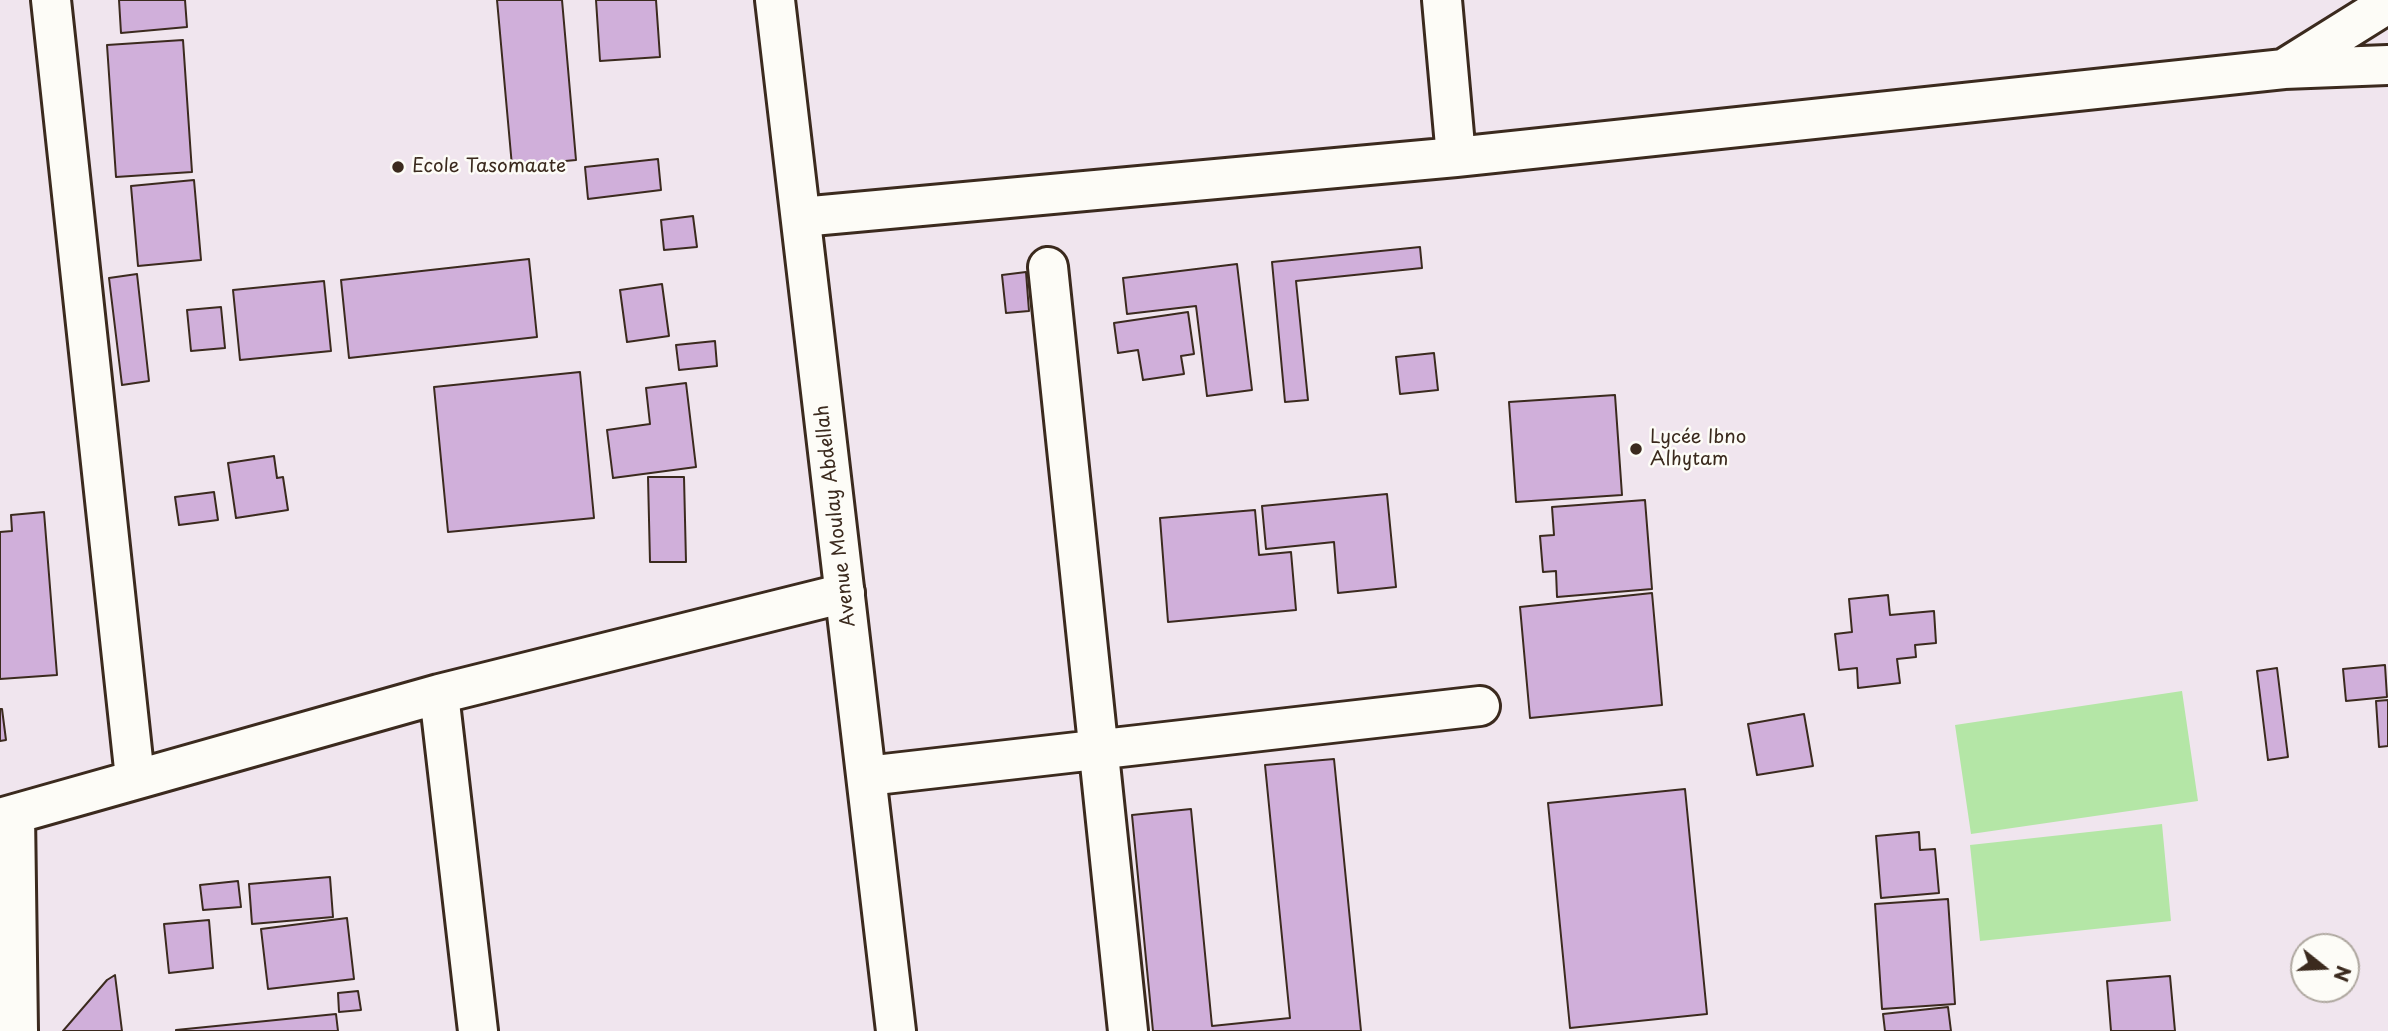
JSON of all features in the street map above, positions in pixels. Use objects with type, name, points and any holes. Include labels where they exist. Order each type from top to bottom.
[{"type":"street","points":[[51,0],[135,778]]},
{"type":"street","name":"Avenue Moulay Abdellah","points":[[775,0],[896,1031]]},
{"type":"street","points":[[1442,0],[1457,157]]},
{"type":"street","points":[[2284,69],[2383,4]]},
{"type":"street","points":[[2383,4],[2381,29],[2388,49]]},
{"type":"street","points":[[801,217],[1457,157],[2284,69],[2388,65]]},
{"type":"street","points":[[1048,267],[1128,1031]]},
{"type":"street","points":[[18,1031],[7,816],[439,694],[845,593]]},
{"type":"street","points":[[439,694],[478,1031]]},
{"type":"street","points":[[867,776],[1479,706]]},
{"type":"green space","points":[[2182,691],[2198,801],[1971,834],[1955,725]]},
{"type":"green space","points":[[2162,824],[2171,921],[1980,941],[1970,845]]},
{"type":"building","points":[[119,0],[185,0],[187,27],[121,33]]},
{"type":"building","points":[[497,0],[562,0],[576,160],[512,166]]},
{"type":"building","points":[[596,0],[656,0],[660,57],[600,61]]},
{"type":"building","points":[[183,40],[192,172],[116,177],[107,45]]},
{"type":"building","points":[[658,159],[661,190],[588,199],[585,167]]},
{"type":"building","points":[[194,180],[201,260],[138,266],[131,186]]},
{"type":"building","points":[[693,216],[697,247],[664,250],[661,220]]},
{"type":"building","points":[[1420,247],[1422,268],[1296,281],[1308,400],[1285,402],[1272,262]]},
{"type":"building","points":[[529,259],[537,337],[349,358],[341,280]]},
{"type":"building","points":[[1237,264],[1252,390],[1207,396],[1196,306],[1127,314],[1123,278]]},
{"type":"building","points":[[1026,272],[1029,311],[1006,313],[1002,275]]},
{"type":"building","points":[[137,274],[149,381],[122,385],[109,278]]},
{"type":"building","points":[[324,281],[331,351],[240,360],[233,290]]},
{"type":"building","points":[[662,284],[669,336],[627,342],[620,290]]},
{"type":"building","points":[[221,307],[225,348],[191,351],[187,310]]},
{"type":"building","points":[[1188,312],[1194,354],[1181,356],[1184,374],[1143,380],[1138,350],[1118,353],[1114,323]]},
{"type":"building","points":[[715,341],[717,366],[679,370],[676,345]]},
{"type":"building","points":[[1434,353],[1438,390],[1400,394],[1396,357]]},
{"type":"building","points":[[580,372],[594,518],[448,532],[434,387]]},
{"type":"building","points":[[686,383],[696,467],[613,478],[607,430],[650,424],[646,388]]},
{"type":"building","points":[[1615,395],[1622,495],[1516,502],[1509,402]]},
{"type":"building","points":[[274,456],[277,478],[283,477],[288,510],[236,518],[228,463]]},
{"type":"building","points":[[648,477],[684,477],[686,562],[650,562]]},
{"type":"building","points":[[214,492],[218,520],[179,525],[175,497]]},
{"type":"building","points":[[1387,494],[1396,587],[1338,593],[1334,542],[1266,549],[1262,506]]},
{"type":"building","points":[[1645,500],[1652,589],[1557,597],[1556,571],[1543,572],[1540,536],[1554,535],[1552,507]]},
{"type":"building","points":[[1255,510],[1259,555],[1291,552],[1296,610],[1168,622],[1160,518]]},
{"type":"building","points":[[44,512],[57,675],[0,679],[0,532],[12,531],[11,515]]},
{"type":"building","points":[[1652,593],[1662,705],[1530,718],[1520,607]]},
{"type":"building","points":[[1888,595],[1890,615],[1934,611],[1936,643],[1915,645],[1916,657],[1897,659],[1900,683],[1858,688],[1857,668],[1839,670],[1835,634],[1852,632],[1849,599]]},
{"type":"building","points":[[2385,665],[2387,697],[2346,701],[2343,669]]},
{"type":"building","points":[[2277,668],[2288,757],[2268,760],[2257,671]]},
{"type":"building","points":[[2388,700],[2388,746],[2379,747],[2376,701]]},
{"type":"building","points":[[0,709],[6,740],[0,741]]},
{"type":"building","points":[[1804,714],[1813,766],[1757,775],[1748,724]]},
{"type":"building","points":[[1334,759],[1361,1031],[1153,1031],[1132,815],[1191,809],[1212,1026],[1290,1018],[1265,765]]},
{"type":"building","points":[[1685,789],[1707,1014],[1570,1028],[1548,803]]},
{"type":"building","points":[[1919,832],[1920,850],[1935,849],[1939,893],[1881,898],[1876,836]]},
{"type":"building","points":[[330,877],[333,917],[252,924],[249,884]]},
{"type":"building","points":[[238,881],[241,907],[203,910],[200,885]]},
{"type":"building","points":[[1948,899],[1955,1004],[1882,1009],[1875,904]]},
{"type":"building","points":[[347,918],[354,979],[268,989],[261,929]]},
{"type":"building","points":[[209,920],[213,968],[169,973],[164,924]]},
{"type":"building","points":[[115,975],[122,1031],[63,1031],[107,980]]},
{"type":"building","points":[[2170,976],[2175,1031],[2111,1031],[2107,981]]},
{"type":"building","points":[[358,991],[361,1010],[339,1012],[338,993]]},
{"type":"building","points":[[1948,1007],[1951,1031],[1885,1031],[1883,1014]]},
{"type":"building","points":[[336,1014],[338,1031],[176,1031],[176,1030]]},
{"type":"place","name":"Ecole Tasomaate","points":[[398,167]]},
{"type":"place","name":"Lycée Ibno Alhytam","points":[[1636,449]]}]
